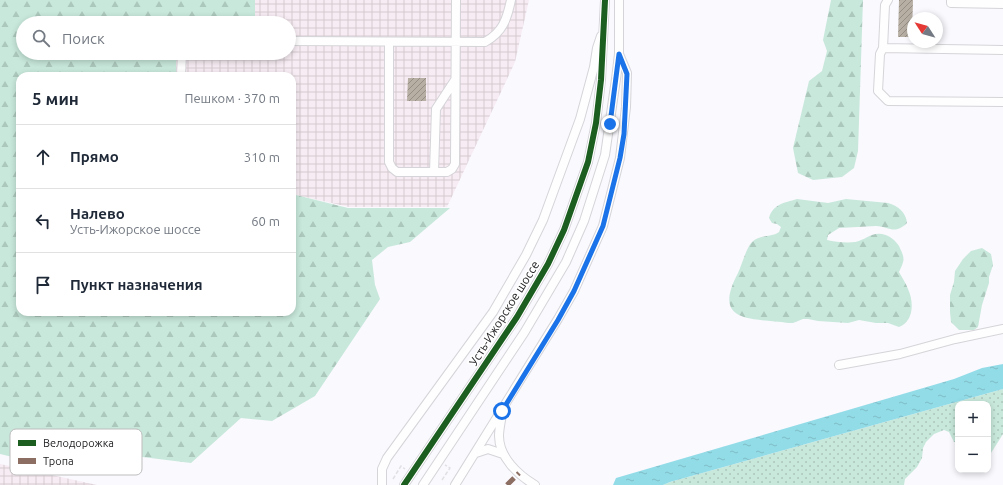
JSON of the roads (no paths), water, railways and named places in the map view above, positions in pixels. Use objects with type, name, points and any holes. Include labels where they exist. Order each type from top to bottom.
[{"type":"street","points":[[389,42],[389,162],[392,168],[397,172],[447,172],[452,169],[455,164],[456,0]]},
{"type":"street","points":[[296,41],[485,42],[495,36],[503,26],[508,15],[511,0]]},
{"type":"street","name":"Усть-Ижорское шоссе","points":[[405,483],[517,317],[548,264],[564,230],[588,162],[596,123],[601,80],[605,0]]},
{"type":"street","points":[[424,483],[524,333],[566,262],[584,221],[605,155],[619,54],[619,0]]},
{"type":"street","points":[[888,0],[885,5],[883,48],[880,54],[878,91],[888,100],[1003,102]]},
{"type":"street","points":[[951,0],[951,3],[1003,4]]},
{"type":"street","points":[[382,485],[382,468],[387,458],[494,312],[526,255],[543,220],[580,119],[591,80],[596,48],[604,30]]},
{"type":"street","points":[[883,48],[1003,50]]},
{"type":"street","points":[[455,485],[558,320],[574,291],[603,226],[620,158],[624,134],[627,74],[619,54]]},
{"type":"street","points":[[181,72],[182,60]]},
{"type":"street","points":[[434,172],[436,109],[455,80]]},
{"type":"street","points":[[840,364],[900,354],[955,339],[1003,329]]},
{"type":"street","points":[[502,411],[499,437],[503,454],[514,468],[534,485]]},
{"type":"street","points":[[476,453],[488,450],[503,454]]},
{"type":"water","points":[[1003,364],[1003,389],[960,401],[955,401],[955,402],[663,485],[613,485],[616,478],[954,379],[982,368]]}]
